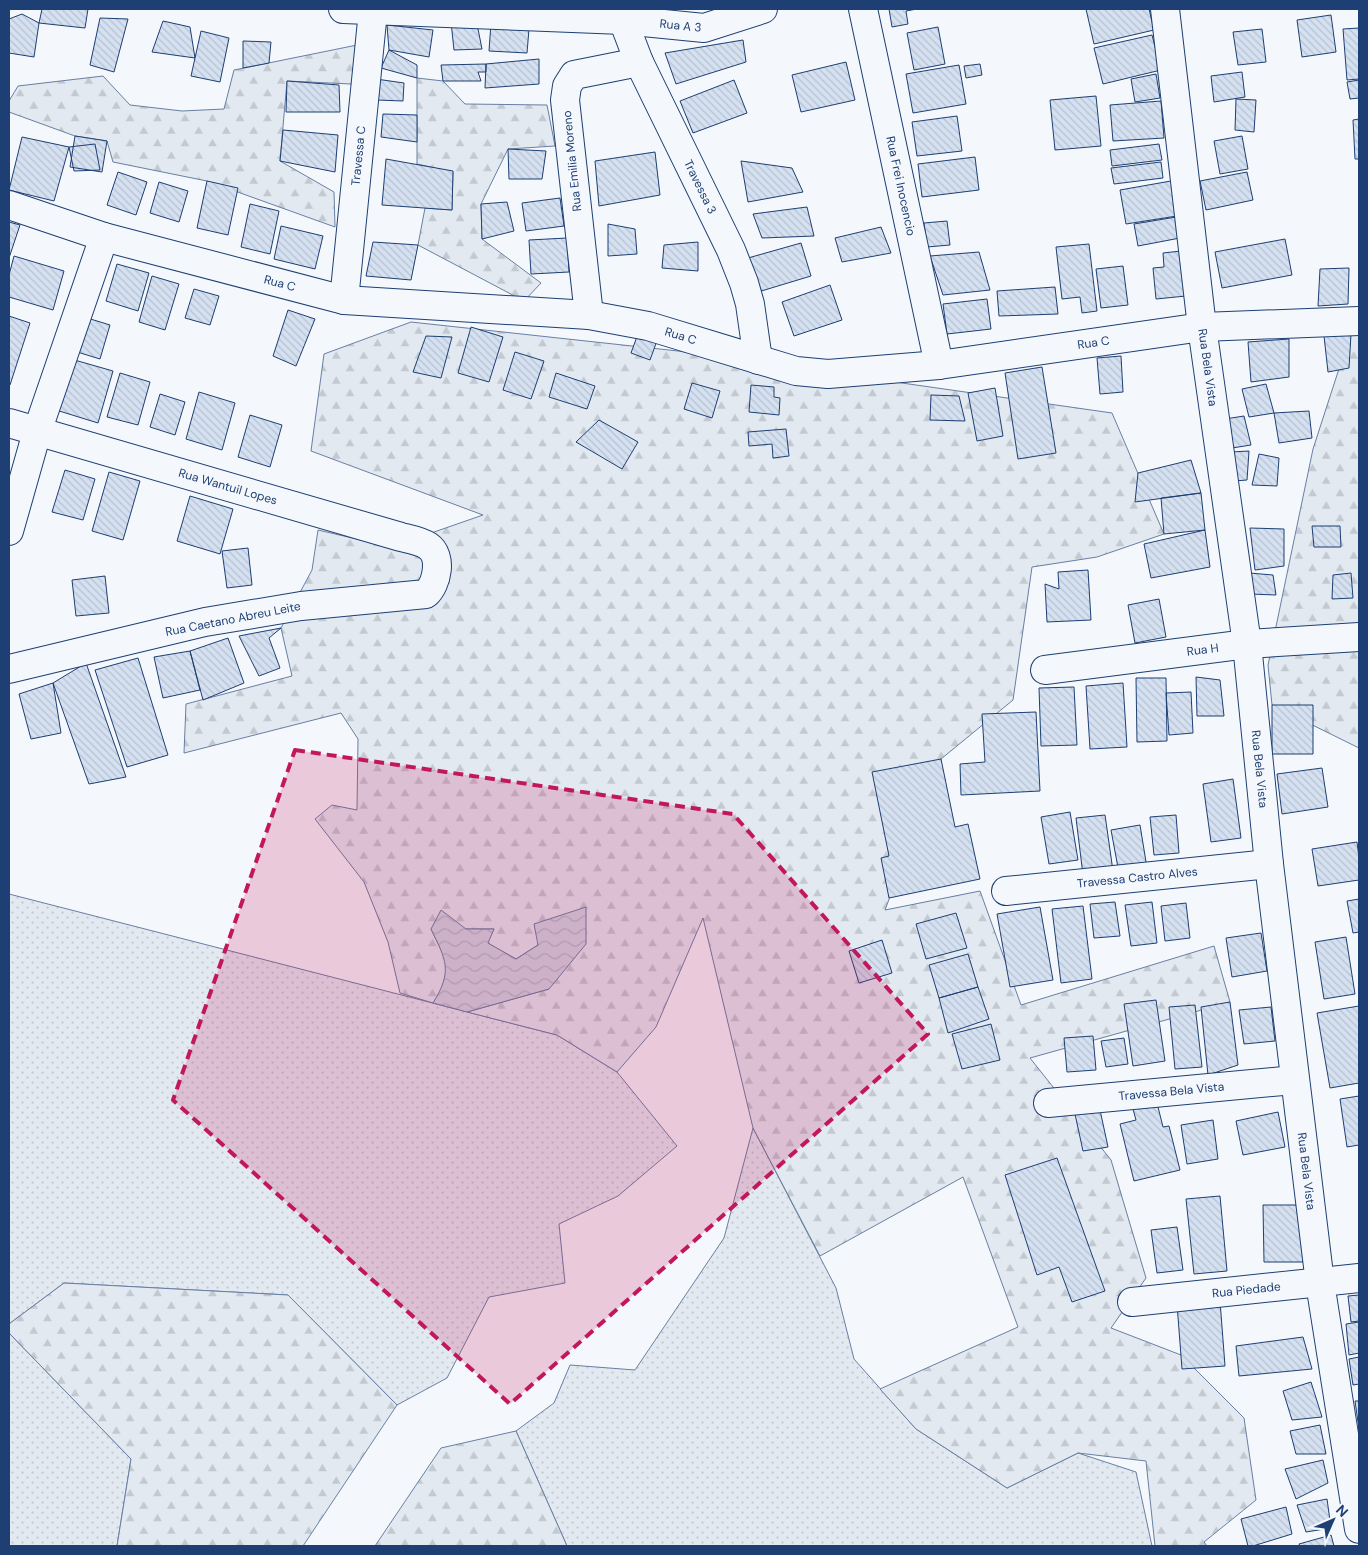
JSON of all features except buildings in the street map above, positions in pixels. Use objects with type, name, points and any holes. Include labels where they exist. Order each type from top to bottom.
[{"type":"street","name":"Rua A 3","points":[[343,9],[623,20],[699,18],[764,9]]},
{"type":"street","name":"Rua Frei Inocencio","points":[[863,9],[939,365]]},
{"type":"street","name":"Rua Bela Vista","points":[[1165,9],[1202,327],[1247,644],[1269,864],[1294,1080],[1320,1283],[1359,1529]]},
{"type":"street","name":"Travessa C","points":[[344,300],[373,11]]},
{"type":"street","name":"Travessa 3","points":[[623,20],[639,62],[731,250],[744,282],[750,304],[758,360]]},
{"type":"street","name":"Rua Emilia Moreno","points":[[589,315],[565,100],[567,86],[574,76],[639,62]]},
{"type":"street","name":"Rua C","points":[[9,205],[104,237],[344,300],[589,315],[648,326],[796,371],[828,374],[939,365],[1202,327],[1359,321]]},
{"type":"street","points":[[9,531],[37,432],[104,237]]},
{"type":"street","name":"Rua Wantuil Lopes","points":[[9,423],[401,536],[429,546],[437,562]]},
{"type":"street","name":"Rua Caetano Abreu Leite","points":[[9,669],[205,622],[301,606],[426,594],[434,584],[437,562]]},
{"type":"street","name":"Rua H","points":[[1046,670],[1247,644],[1359,637]]},
{"type":"street","name":"Travessa Castro Alves","points":[[1006,891],[1269,864]]},
{"type":"street","name":"Travessa Bela Vista","points":[[1048,1103],[1294,1080]]},
{"type":"street","name":"Rua Piedade","points":[[1132,1302],[1359,1278]]},
{"type":"highlighted area","points":[[295,750],[733,814],[928,1034],[510,1404],[173,1100]]},
{"type":"green space","points":[[362,44],[351,84],[287,81],[280,161],[334,192],[335,227],[207,181],[113,162],[107,141],[75,136],[9,112],[9,101],[18,86],[103,76],[130,105],[182,111],[224,109],[234,70]]},
{"type":"green space","points":[[417,78],[443,81],[465,104],[547,105],[555,146],[508,149],[481,204],[482,239],[541,283],[524,301],[418,245],[425,208],[452,210],[453,172],[417,164]]},
{"type":"green space","points":[[1359,307],[1359,748],[1272,705],[1268,665],[1313,449]]},
{"type":"green space","points":[[411,322],[678,351],[1112,413],[1164,534],[1097,557],[1032,567],[1013,700],[941,759],[885,910],[980,891],[1021,1005],[1214,946],[1230,1002],[1030,1058],[1111,1160],[1146,1278],[1111,1328],[1181,1355],[1244,1418],[1256,1500],[1204,1542],[1207,1546],[1155,1546],[1146,1461],[1078,1453],[1007,1488],[916,1429],[880,1389],[1018,1327],[963,1177],[820,1256],[753,1128],[703,918],[656,1027],[617,1072],[557,1035],[467,1012],[549,989],[538,945],[516,959],[487,943],[494,929],[431,929],[448,964],[443,987],[433,1003],[400,993],[388,942],[364,882],[315,819],[332,805],[357,810],[358,739],[341,713],[184,753],[186,704],[292,676],[281,628],[312,570],[318,530],[391,547],[483,515],[311,451],[324,354]]},
{"type":"green space","points":[[9,894],[557,1035],[617,1072],[677,1146],[618,1196],[559,1224],[565,1283],[489,1297],[447,1378],[397,1405],[288,1295],[64,1283],[9,1324]]},
{"type":"green space","points":[[753,1128],[836,1288],[854,1359],[916,1429],[1007,1488],[1078,1453],[1136,1472],[1152,1546],[567,1546],[516,1431],[554,1403],[570,1365],[635,1370],[724,1238]]},
{"type":"green space","points":[[64,1283],[288,1295],[397,1405],[303,1546],[117,1546],[131,1459],[9,1333],[9,1324]]},
{"type":"green space","points":[[9,1333],[131,1459],[117,1546],[9,1546]]},
{"type":"green space","points":[[516,1431],[567,1546],[375,1546],[441,1448]]},
{"type":"water","points":[[586,907],[586,944],[549,989],[467,1012],[433,1003],[445,974],[443,958],[431,929],[441,910],[466,929],[494,929],[488,943],[516,959],[538,945],[534,924]]}]
